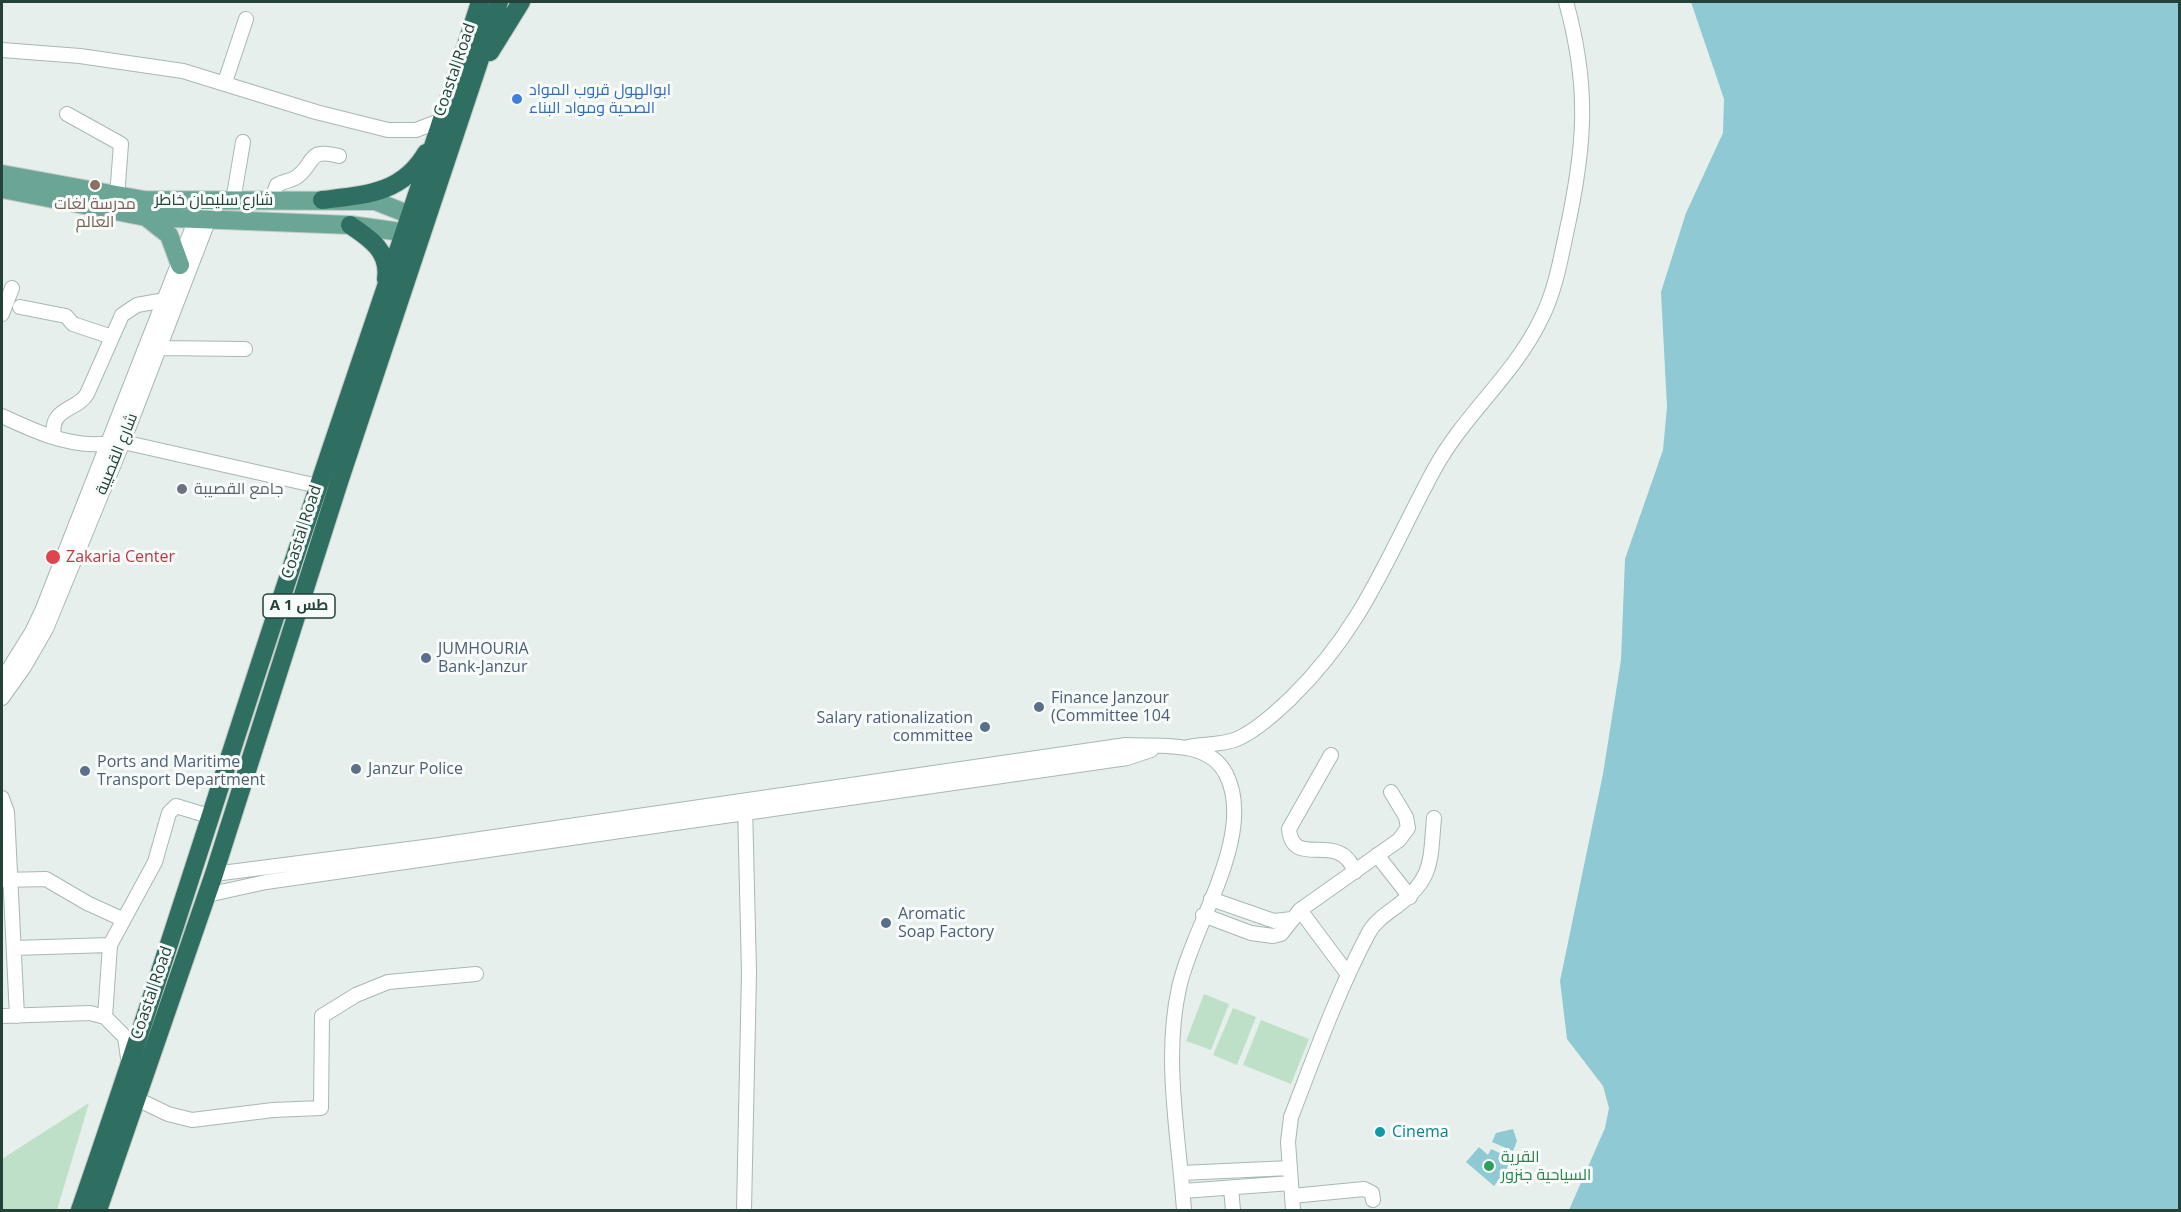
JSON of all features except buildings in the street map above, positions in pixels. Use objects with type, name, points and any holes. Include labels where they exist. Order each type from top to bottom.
[{"type":"highway","name":"Coastal Road","points":[[418,218],[440,127],[480,2]]},
{"type":"highway","name":"Coastal Road","points":[[98,1210],[214,874],[411,237],[470,85],[499,2]]},
{"type":"highway","points":[[470,85],[520,2]]},
{"type":"highway","points":[[322,200],[374,194],[407,178],[423,159],[440,127]]},
{"type":"highway","points":[[350,225],[378,245],[383,254],[387,272],[384,298]]},
{"type":"highway","name":"Coastal Road","points":[[80,1210],[212,817],[318,486],[384,298],[411,237]]},
{"type":"main road","name":"شارع سليمان خاطر","points":[[2,174],[117,197],[144,200],[375,201],[418,218]]},
{"type":"main road","name":"شارع سليمان خاطر","points":[[2,189],[77,206],[146,217],[350,225],[411,237]]},
{"type":"main road","points":[[146,217],[169,235],[180,265]]},
{"type":"street","points":[[214,874],[432,846],[745,799],[841,792],[1065,760],[1127,758],[1159,747],[1188,747],[1236,740],[1271,717],[1308,681],[1341,642],[1365,606],[1447,447],[1501,382],[1541,321],[1559,268],[1580,173],[1583,118],[1582,75],[1576,39],[1566,2]]},
{"type":"street","points":[[225,82],[246,19]]},
{"type":"street","points":[[2,50],[81,56],[153,65],[225,82],[316,112],[388,130],[440,127]]},
{"type":"street","points":[[67,114],[121,144],[117,197]]},
{"type":"street","points":[[233,201],[243,142]]},
{"type":"street","points":[[271,200],[277,184],[294,178],[311,158],[322,152],[339,156]]},
{"type":"street","points":[[2,680],[42,611],[117,441],[165,300],[180,265],[204,221],[209,201]]},
{"type":"street","name":"شارع القصيبة","points":[[2,698],[24,667],[46,629],[117,441],[158,348],[204,221]]},
{"type":"street","points":[[2,314],[12,288]]},
{"type":"street","points":[[54,437],[54,428],[63,409],[80,402],[87,394],[126,311],[137,305],[165,300]]},
{"type":"street","points":[[20,307],[66,316],[73,324],[112,337]]},
{"type":"street","points":[[158,348],[245,349]]},
{"type":"street","points":[[2,416],[54,437],[101,444],[117,441],[318,486]]},
{"type":"street","points":[[1184,1210],[1173,1064],[1176,1006],[1189,954],[1228,851],[1234,805],[1226,774],[1216,762],[1188,747]]},
{"type":"street","points":[[1331,755],[1288,829],[1289,837],[1293,844],[1301,848],[1337,850],[1346,855],[1355,872]]},
{"type":"street","points":[[207,895],[266,882],[746,814],[841,792]]},
{"type":"street","points":[[1210,900],[1274,921],[1296,915],[1399,840],[1408,828],[1406,817],[1391,792]]},
{"type":"street","points":[[2,798],[7,812],[5,880],[14,948],[17,1016]]},
{"type":"street","points":[[744,1210],[749,972],[745,799]]},
{"type":"street","points":[[105,1017],[110,945],[122,919],[155,862],[172,808],[184,807],[212,817]]},
{"type":"street","points":[[1293,1210],[1290,1168],[1291,1117],[1347,973],[1369,931],[1379,920],[1420,888],[1429,871],[1434,818]]},
{"type":"street","points":[[1377,855],[1410,897]]},
{"type":"street","points":[[5,880],[46,879],[87,903],[122,919]]},
{"type":"street","points":[[1203,915],[1251,933],[1273,936],[1288,928],[1296,915]]},
{"type":"street","points":[[1296,915],[1347,973]]},
{"type":"street","points":[[14,948],[110,945]]},
{"type":"street","points":[[136,1099],[168,1114],[192,1120],[273,1110],[321,1108],[322,1016],[356,995],[388,982],[476,974]]},
{"type":"street","points":[[2,1016],[90,1013],[105,1017],[124,1037],[129,1067]]},
{"type":"street","points":[[1181,1173],[1290,1168]]},
{"type":"street","points":[[1183,1191],[1231,1188],[1364,1189],[1372,1193],[1373,1200]]},
{"type":"street","points":[[1231,1188],[1233,1210]]},
{"type":"green space","points":[[1204,994],[1229,1004],[1211,1050],[1186,1041]]},
{"type":"green space","points":[[1233,1008],[1256,1017],[1237,1065],[1213,1055]]},
{"type":"green space","points":[[1261,1020],[1309,1039],[1291,1084],[1243,1065]]},
{"type":"green space","points":[[89,1103],[57,1210],[2,1210],[2,1159]]},
{"type":"water","points":[[1691,2],[2179,2],[2179,1210],[1569,1210],[1605,1128],[1609,1108],[1603,1086],[1567,1039],[1560,981],[1603,774],[1621,660],[1625,559],[1663,450],[1667,407],[1661,292],[1686,213],[1723,133],[1724,99]]},
{"type":"water","points":[[1513,1129],[1517,1141],[1513,1151],[1492,1142],[1496,1133]]},
{"type":"water","name":"القرية السياحية جنزور","points":[[1479,1147],[1488,1155],[1491,1149],[1511,1158],[1506,1170],[1494,1186],[1466,1162]]},
{"type":"place","name":"ابوالهول قروب المواد الصحية ومواد البناء","points":[[517,99]]},
{"type":"place","name":"مدرسة لغات العالم","points":[[95,185]]},
{"type":"place","name":"جامع القصيبة","points":[[182,489]]},
{"type":"place","name":"Zakaria Center","points":[[53,557]]},
{"type":"place","name":"JUMHOURIA Bank-Janzur","points":[[426,658]]},
{"type":"place","name":"Finance Janzour (Committee 104","points":[[1039,707]]},
{"type":"place","name":"Salary rationalization committee","points":[[985,727]]},
{"type":"place","name":"Janzur Police","points":[[356,769]]},
{"type":"place","name":"Ports and Maritime Transport Department","points":[[85,771]]},
{"type":"place","name":"Aromatic Soap Factory","points":[[886,923]]},
{"type":"place","name":"Cinema","points":[[1380,1132]]},
{"type":"place","name":"القرية السياحية جنزور","points":[[1489,1166]]}]
